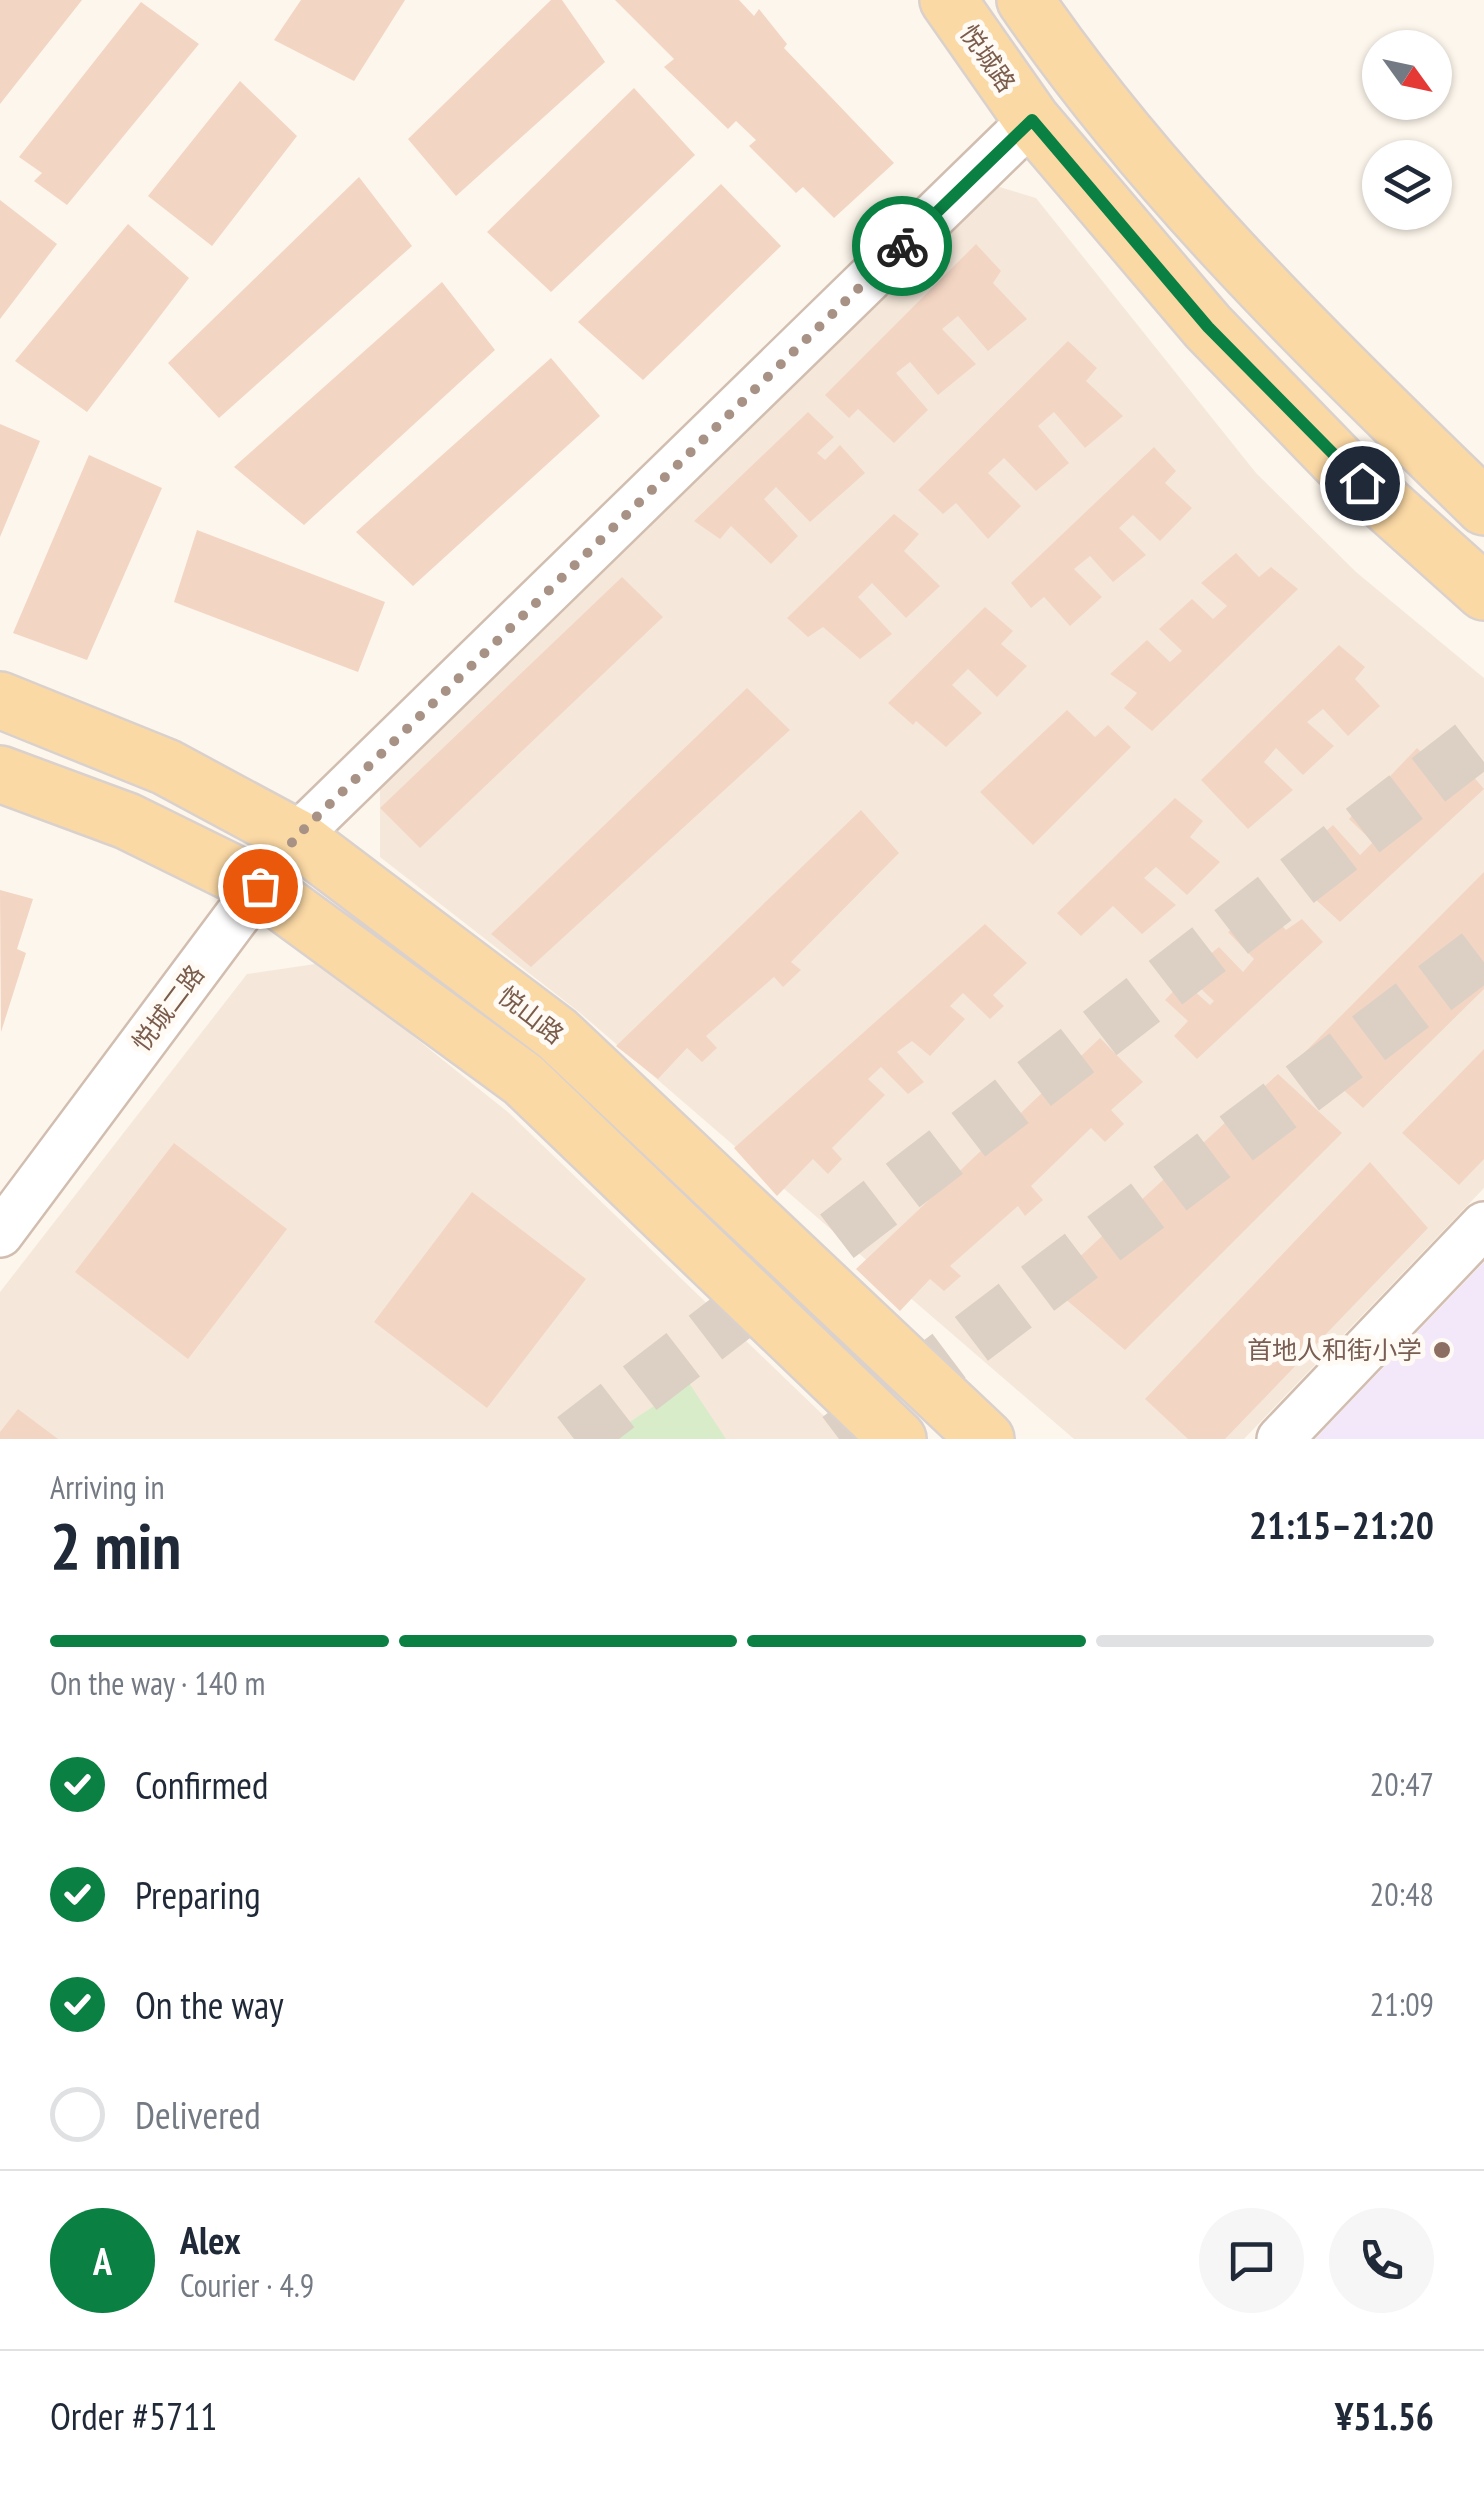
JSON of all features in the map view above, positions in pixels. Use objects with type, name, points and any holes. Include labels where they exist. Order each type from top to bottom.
[{"type":"main road","name":"悦城路","points":[[948,0],[1032,120],[1208,327],[1339,462],[1484,592]]},
{"type":"main road","points":[[1025,0],[1078,78],[1274,301],[1484,507]]},
{"type":"main road","name":"悦山路","points":[[0,700],[166,766],[296,837],[558,1034],[986,1439]]},
{"type":"main road","points":[[0,774],[127,821],[260,886],[524,1080],[898,1439]]},
{"type":"street","name":"悦城二路","points":[[0,1234],[296,837],[1032,120]]},
{"type":"street","points":[[1280,1439],[1484,1225]]},
{"type":"shaded area","points":[[996,186],[1036,198],[1256,473],[1356,572],[1484,678],[1484,1188],[1244,1439],[1074,1439],[579,1012],[380,857],[380,779]]},
{"type":"shaded area","points":[[322,963],[509,1113],[848,1439],[0,1439],[0,1292],[247,974]]},
{"type":"shaded area","name":"首地人和街小学","points":[[1484,1262],[1484,1439],[1315,1439]]},
{"type":"green space","points":[[689,1383],[726,1439],[613,1439],[610,1435]]},
{"type":"building","points":[[0,0],[82,0],[0,104]]},
{"type":"building","points":[[301,0],[405,0],[354,81],[274,40]]},
{"type":"building","points":[[551,0],[562,0],[605,62],[456,196],[408,139]]},
{"type":"building","points":[[615,0],[739,0],[754,16],[759,9],[787,44],[784,48],[894,163],[834,218],[803,187],[796,193],[749,146],[756,140],[736,121],[728,129],[664,67],[674,59]]},
{"type":"building","points":[[141,2],[199,44],[67,205],[34,181],[42,173],[19,157]]},
{"type":"building","points":[[240,81],[297,136],[212,246],[148,196]]},
{"type":"building","points":[[634,88],[695,155],[551,292],[487,232]]},
{"type":"building","points":[[359,177],[412,246],[219,418],[168,363]]},
{"type":"building","points":[[721,184],[781,246],[643,380],[578,322]]},
{"type":"building","points":[[0,200],[57,244],[0,319]]},
{"type":"building","points":[[128,224],[189,278],[87,412],[15,361]]},
{"type":"building","points":[[976,244],[1001,271],[993,283],[1027,319],[988,351],[958,316],[942,329],[976,364],[938,395],[910,362],[896,373],[928,410],[894,443],[858,409],[849,418],[825,395]]},
{"type":"building","points":[[442,282],[495,350],[304,525],[234,467]]},
{"type":"building","points":[[1068,341],[1097,368],[1086,381],[1123,416],[1085,448],[1054,412],[1038,426],[1069,463],[1036,491],[1004,458],[988,473],[1021,506],[988,539],[956,503],[943,514],[918,490]]},
{"type":"building","points":[[551,358],[600,416],[413,586],[356,532]]},
{"type":"building","points":[[808,412],[834,437],[817,453],[825,460],[840,445],[865,473],[810,522],[776,487],[764,499],[798,536],[771,564],[731,526],[720,539],[694,521]]},
{"type":"building","points":[[0,424],[40,441],[0,537]]},
{"type":"building","points":[[1154,447],[1176,471],[1165,483],[1192,508],[1160,541],[1133,515],[1119,528],[1146,555],[1113,582],[1090,556],[1074,569],[1102,597],[1070,626],[1044,597],[1031,608],[1011,583]]},
{"type":"building","points":[[89,455],[162,488],[87,660],[13,633]]},
{"type":"building","points":[[894,514],[919,534],[904,551],[940,586],[906,618],[872,583],[858,597],[892,634],[860,659],[823,627],[808,637],[787,618]]},
{"type":"building","points":[[197,530],[385,602],[358,672],[174,602]]},
{"type":"building","points":[[1236,553],[1259,577],[1271,567],[1298,589],[1152,731],[1124,708],[1137,693],[1110,674],[1147,640],[1170,662],[1182,651],[1159,629],[1192,599],[1213,619],[1227,606],[1201,583]]},
{"type":"building","points":[[622,577],[663,617],[420,848],[380,808]]},
{"type":"building","points":[[985,607],[1013,631],[1001,644],[1027,666],[997,697],[968,669],[952,685],[982,713],[946,747],[888,703]]},
{"type":"building","points":[[1339,645],[1365,667],[1355,679],[1380,706],[1348,736],[1323,709],[1307,722],[1334,746],[1303,775],[1276,748],[1264,762],[1293,790],[1248,829],[1201,780]]},
{"type":"building","points":[[747,688],[790,730],[531,967],[491,934]]},
{"type":"building","points":[[1067,710],[1095,737],[1108,725],[1131,747],[1033,845],[980,792]]},
{"type":"building","points":[[1417,748],[1445,776],[1460,761],[1484,789],[1340,922],[1314,898],[1329,884],[1300,854],[1333,825],[1360,855],[1373,842],[1349,819]]},
{"type":"building","points":[[1175,798],[1203,821],[1190,837],[1220,862],[1187,895],[1156,867],[1144,878],[1176,905],[1142,934],[1113,906],[1081,936],[1057,913]]},
{"type":"building","points":[[861,810],[899,853],[791,962],[801,970],[783,987],[774,977],[706,1036],[717,1048],[702,1062],[687,1048],[658,1079],[616,1046]]},
{"type":"building","points":[[1484,872],[1484,989],[1363,1108],[1304,1053]]},
{"type":"building","points":[[0,890],[33,899],[17,949],[26,953],[1,1032]]},
{"type":"building","points":[[1262,905],[1286,930],[1302,919],[1323,942],[1197,1059],[1174,1036],[1188,1021],[1165,1000],[1183,981],[1210,1005],[1214,1001],[1185,974],[1219,947],[1243,972],[1254,959],[1228,932]]},
{"type":"building","points":[[985,924],[1027,963],[993,995],[1004,1006],[990,1019],[963,993],[950,1006],[965,1019],[930,1056],[912,1041],[897,1052],[924,1082],[908,1094],[881,1067],[868,1079],[885,1095],[832,1148],[842,1159],[828,1174],[813,1159],[777,1196],[734,1148]]},
{"type":"building","points":[[1100,1038],[1143,1082],[1111,1110],[1124,1124],[1105,1142],[1091,1128],[1031,1186],[1043,1200],[1025,1216],[1018,1206],[950,1266],[961,1276],[944,1291],[930,1279],[900,1311],[856,1269]]},
{"type":"building","points":[[1484,1049],[1484,1159],[1459,1185],[1402,1133]]},
{"type":"building","points":[[1278,1074],[1342,1133],[1125,1350],[1049,1285]]},
{"type":"building","points":[[174,1143],[287,1229],[188,1359],[75,1272]]},
{"type":"building","points":[[1370,1162],[1428,1228],[1225,1439],[1188,1439],[1145,1399]]},
{"type":"building","points":[[472,1192],[586,1279],[487,1408],[374,1322]]},
{"type":"building","points":[[18,1409],[58,1439],[0,1439],[0,1432]]},
{"type":"tunnel","points":[[574,1439],[1484,737]]},
{"type":"tunnel","points":[[839,1439],[1484,951]]},
{"type":"way so far","points":[[260,886],[296,837],[902,246]]},
{"type":"place","name":"首地人和街小学","points":[[1442,1350]]},
{"type":"route","points":[[902,246],[1032,120],[1208,327],[1362,483]]}]
